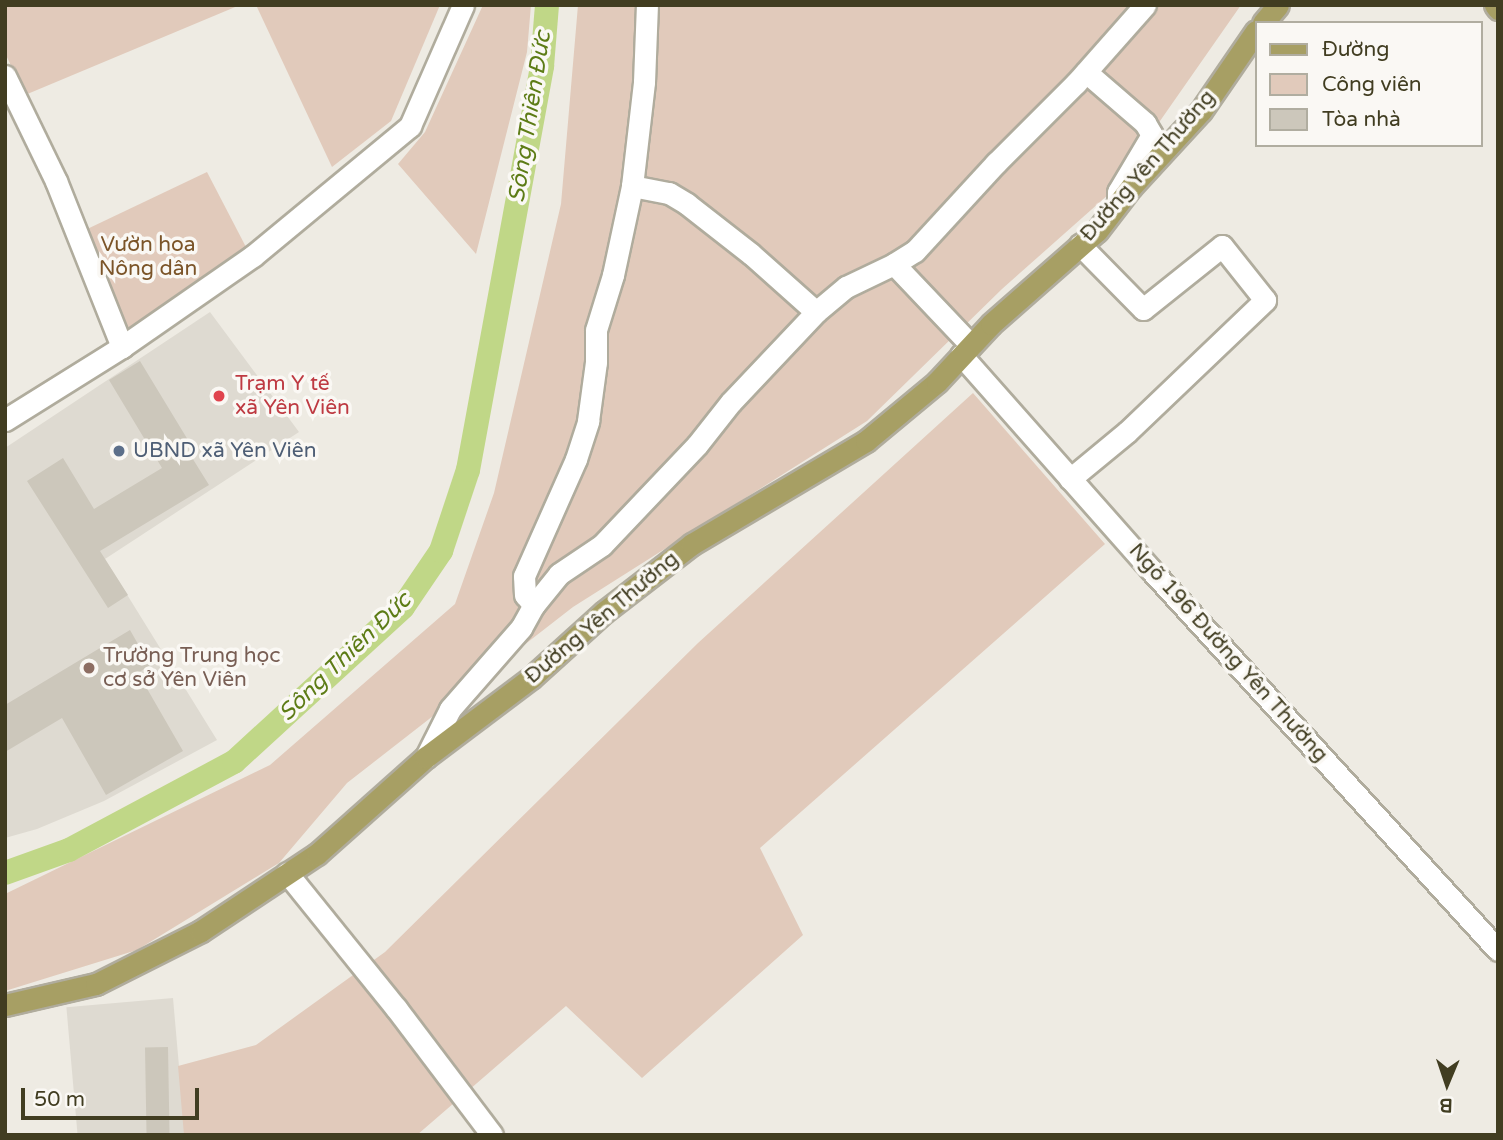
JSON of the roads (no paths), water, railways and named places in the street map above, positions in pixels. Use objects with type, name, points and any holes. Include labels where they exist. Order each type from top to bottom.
[{"type":"main road","points":[[1265,21],[1278,5]]},
{"type":"main road","name":"Đường Yên Thường","points":[[5,1005],[96,984],[201,931],[317,854],[426,757],[531,678],[604,612],[692,544],[866,441],[937,382],[966,350],[1097,231],[1117,204],[1201,110],[1254,34]]},
{"type":"street","points":[[5,420],[122,347],[253,256],[410,126],[463,5]]},
{"type":"street","points":[[534,605],[525,594],[524,576],[576,459],[588,421],[596,362],[596,330],[613,275],[632,186],[643,82],[647,5]]},
{"type":"street","points":[[426,757],[450,709],[520,628],[534,605],[559,574],[602,545],[673,467],[697,445],[731,402],[816,312],[846,287],[915,251],[1086,72],[1145,5]]},
{"type":"street","points":[[1086,72],[1145,123],[1152,135],[1118,192],[1117,204]]},
{"type":"street","points":[[5,76],[56,181],[122,347]]},
{"type":"street","points":[[632,186],[669,193],[687,204],[751,254],[816,312]]},
{"type":"street","points":[[1070,479],[1127,432],[1265,300],[1222,246],[1143,309],[1080,245]]},
{"type":"street","name":"Ngõ 196 Đường Yên Thường","points":[[894,264],[1070,479],[1498,950]]},
{"type":"street","points":[[287,873],[396,1008],[492,1135]]},
{"type":"waterway","name":"Sông Thiên Đức","points":[[5,873],[69,850],[234,762],[403,607],[441,551],[468,470],[542,66],[547,5]]},
{"type":"place","name":"Trạm Y tế xã Yên Viên","points":[[219,396]]},
{"type":"place","name":"UBND xã Yên Viên","points":[[119,451]]},
{"type":"place","name":"Trường Trung học cơ sở Yên Viên","points":[[89,668]]},
{"type":"park label","name":"Vườn hoa Nông dân","points":[[148,257]]}]
